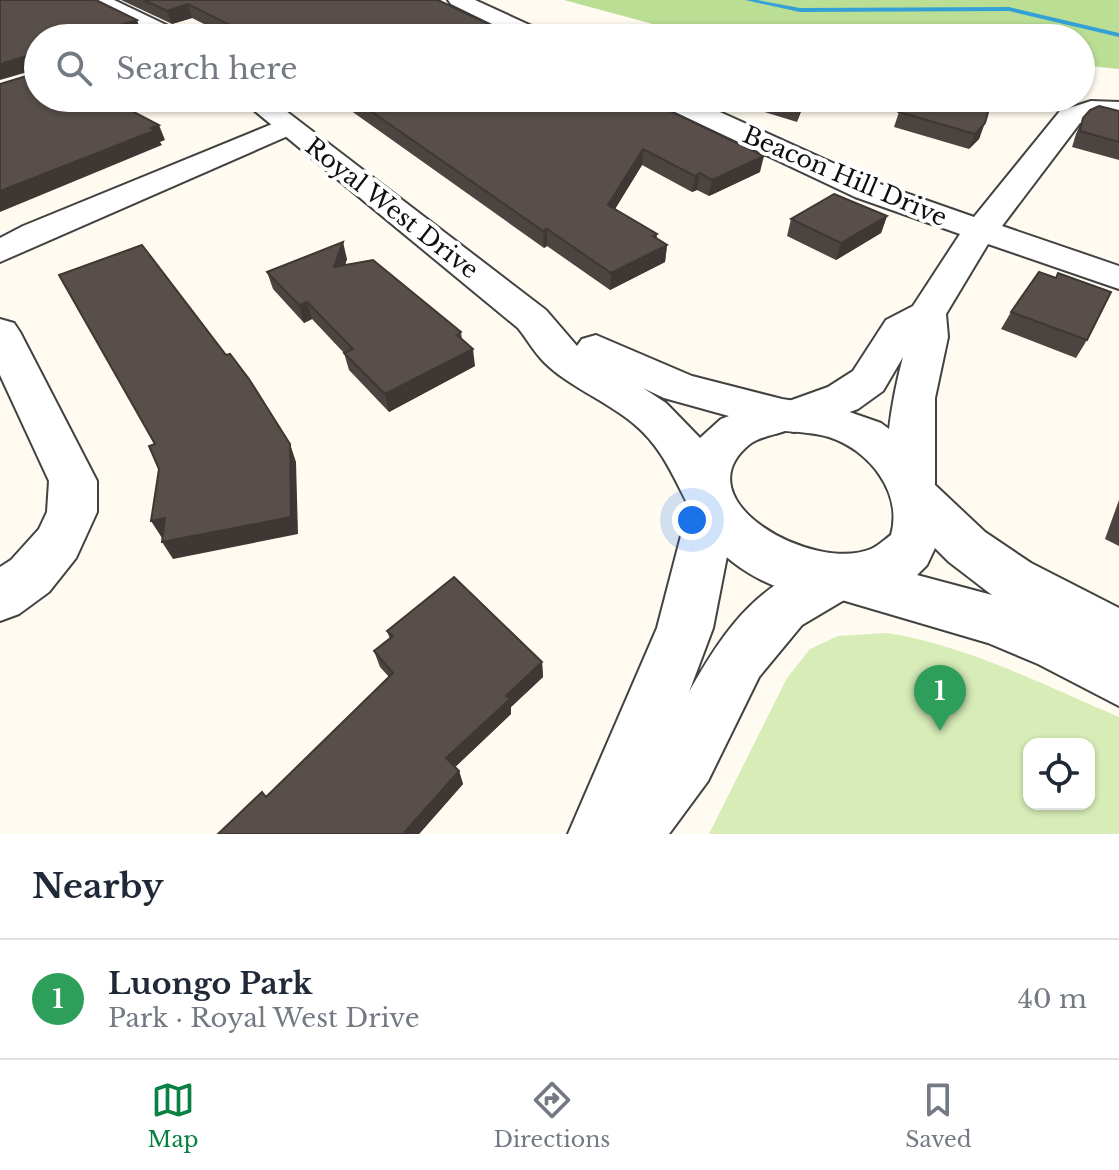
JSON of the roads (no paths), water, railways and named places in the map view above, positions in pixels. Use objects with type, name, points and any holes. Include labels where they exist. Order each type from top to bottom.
[{"type":"street","points":[[97,0],[145,24]]},
{"type":"street","points":[[458,0],[509,24]]},
{"type":"street","points":[[1095,109],[1119,110]]},
{"type":"street","name":"Royal West Drive","points":[[270,112],[532,319],[679,388],[789,415]]},
{"type":"street","name":"Beacon Hill Drive","points":[[697,112],[866,190],[1119,278]]},
{"type":"street","points":[[1083,112],[1070,117],[964,252],[927,314],[900,329],[868,381],[843,398],[789,415],[755,420],[732,431],[715,448],[707,470],[711,500],[721,520],[743,544],[773,564],[808,575],[841,578],[994,620],[1058,645],[1119,678]]},
{"type":"street","points":[[0,252],[35,233],[287,126]]},
{"type":"street","points":[[627,834],[686,759],[739,658],[783,608],[841,578],[873,573],[897,560],[913,542],[920,521],[915,491],[914,398],[928,337],[927,314]]},
{"type":"street","name":"Royal West Drive","points":[[532,319],[559,353],[651,414],[682,447],[711,500]]},
{"type":"street","points":[[0,332],[73,481],[72,512],[58,543],[30,576],[0,597]]},
{"type":"street","points":[[789,415],[839,423],[866,436],[889,453],[915,491],[967,547],[1012,579],[1119,637]]},
{"type":"street","points":[[602,834],[685,628],[711,500]]},
{"type":"waterway","points":[[748,0],[800,10],[1009,9],[1072,24]]},
{"type":"waterway","points":[[1095,29],[1119,35]]},
{"type":"place","name":"Luongo Park","points":[[940,731]]}]
